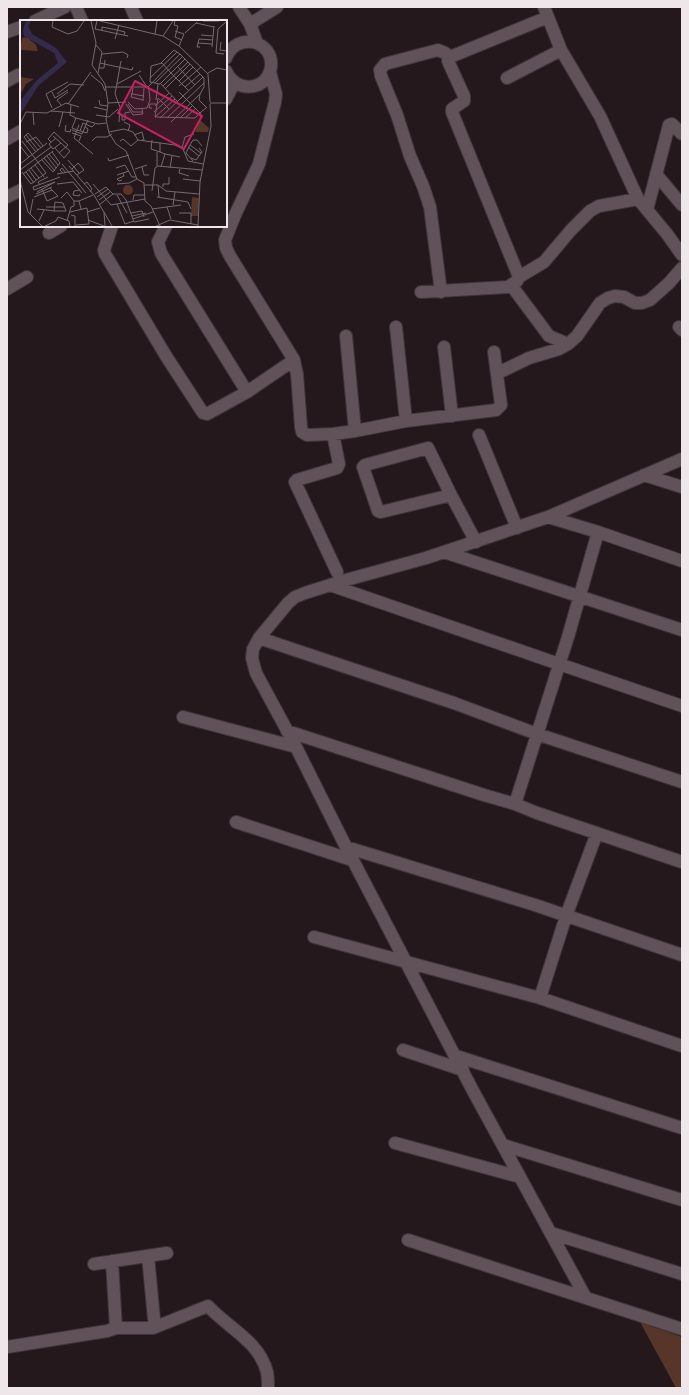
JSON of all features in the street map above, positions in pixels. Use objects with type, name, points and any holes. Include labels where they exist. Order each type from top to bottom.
[{"type":"street","points":[[37,20],[65,7]]},
{"type":"street","points":[[76,7],[82,20]]},
{"type":"street","points":[[131,7],[137,20]]},
{"type":"street","points":[[239,7],[250,24],[257,43]]},
{"type":"street","points":[[250,24],[278,7]]},
{"type":"street","points":[[568,344],[549,336],[515,281],[452,112],[452,109],[464,101],[464,96],[449,66],[448,61],[450,58],[546,12],[561,50],[600,116],[638,199],[682,255]]},
{"type":"street","points":[[7,32],[20,27]]},
{"type":"street","points":[[227,54],[234,46],[247,41],[257,43],[266,50],[271,60],[270,72],[276,94],[269,128],[259,164],[224,240],[230,256],[294,360],[297,374],[302,432],[307,435],[333,434],[406,420],[496,410],[502,405],[494,352]]},
{"type":"street","points":[[441,292],[430,207],[410,156],[397,115],[380,70],[385,64],[438,50],[445,53],[450,58]]},
{"type":"street","points":[[507,78],[561,50]]},
{"type":"street","points":[[227,73],[234,83],[244,87],[255,86],[264,81],[270,72]]},
{"type":"street","points":[[7,81],[18,75]]},
{"type":"street","points":[[227,98],[234,83]]},
{"type":"street","points":[[647,210],[669,125],[672,124],[682,134]]},
{"type":"street","points":[[7,138],[20,132]]},
{"type":"street","points":[[656,174],[682,205]]},
{"type":"street","points":[[7,197],[20,190]]},
{"type":"street","points":[[421,292],[508,287],[544,262],[571,230],[590,211],[600,206],[638,199]]},
{"type":"street","points":[[49,233],[59,227]]},
{"type":"street","points":[[112,227],[104,250],[105,254],[134,304],[205,415],[247,392],[294,360]]},
{"type":"street","points":[[166,227],[158,242],[161,253],[247,392]]},
{"type":"street","points":[[498,373],[529,358],[559,349],[568,344],[577,336],[600,302],[615,296],[624,297],[635,303],[642,303],[650,300],[669,283],[682,268]]},
{"type":"street","points":[[7,289],[28,277]]},
{"type":"street","points":[[396,327],[406,420]]},
{"type":"street","points":[[346,336],[355,431]]},
{"type":"street","points":[[444,347],[452,416]]},
{"type":"street","points":[[333,434],[339,464],[337,468],[297,480],[295,482],[337,572]]},
{"type":"street","points":[[479,435],[517,528]]},
{"type":"street","points":[[451,495],[381,512],[378,511],[363,468],[365,465],[428,448],[476,542]]},
{"type":"street","points":[[586,1298],[352,860],[296,747],[263,686],[254,666],[252,654],[258,638],[288,603],[305,593],[476,542],[548,517],[682,459]]},
{"type":"street","points":[[644,475],[682,487]]},
{"type":"street","points":[[548,517],[598,532],[682,561]]},
{"type":"street","points":[[515,804],[559,664],[598,532]]},
{"type":"street","points":[[444,552],[682,630]]},
{"type":"street","points":[[330,585],[682,706]]},
{"type":"street","points":[[258,638],[454,703],[537,734],[682,782]]},
{"type":"street","points":[[183,717],[296,747]]},
{"type":"street","points":[[287,731],[515,804],[537,813],[682,862]]},
{"type":"street","points":[[236,822],[352,860]]},
{"type":"street","points":[[540,998],[566,916],[597,833]]},
{"type":"street","points":[[346,847],[566,916],[682,955]]},
{"type":"street","points":[[314,937],[540,998],[682,1046]]},
{"type":"street","points":[[403,1050],[463,1070]]},
{"type":"street","points":[[456,1056],[682,1128]]},
{"type":"street","points":[[396,1143],[520,1177]]},
{"type":"street","points":[[503,1145],[682,1200]]},
{"type":"street","points":[[551,1233],[682,1274]]},
{"type":"street","points":[[408,1240],[682,1329]]},
{"type":"street","points":[[94,1264],[167,1253]]},
{"type":"street","points":[[148,1256],[154,1319]]},
{"type":"street","points":[[112,1261],[116,1328]]},
{"type":"street","points":[[7,1347],[107,1331],[116,1328],[153,1328],[208,1306],[256,1350],[264,1363],[268,1374],[268,1388]]},
{"type":"shaded area","points":[[640,1322],[682,1337],[682,1388],[676,1388]]}]
